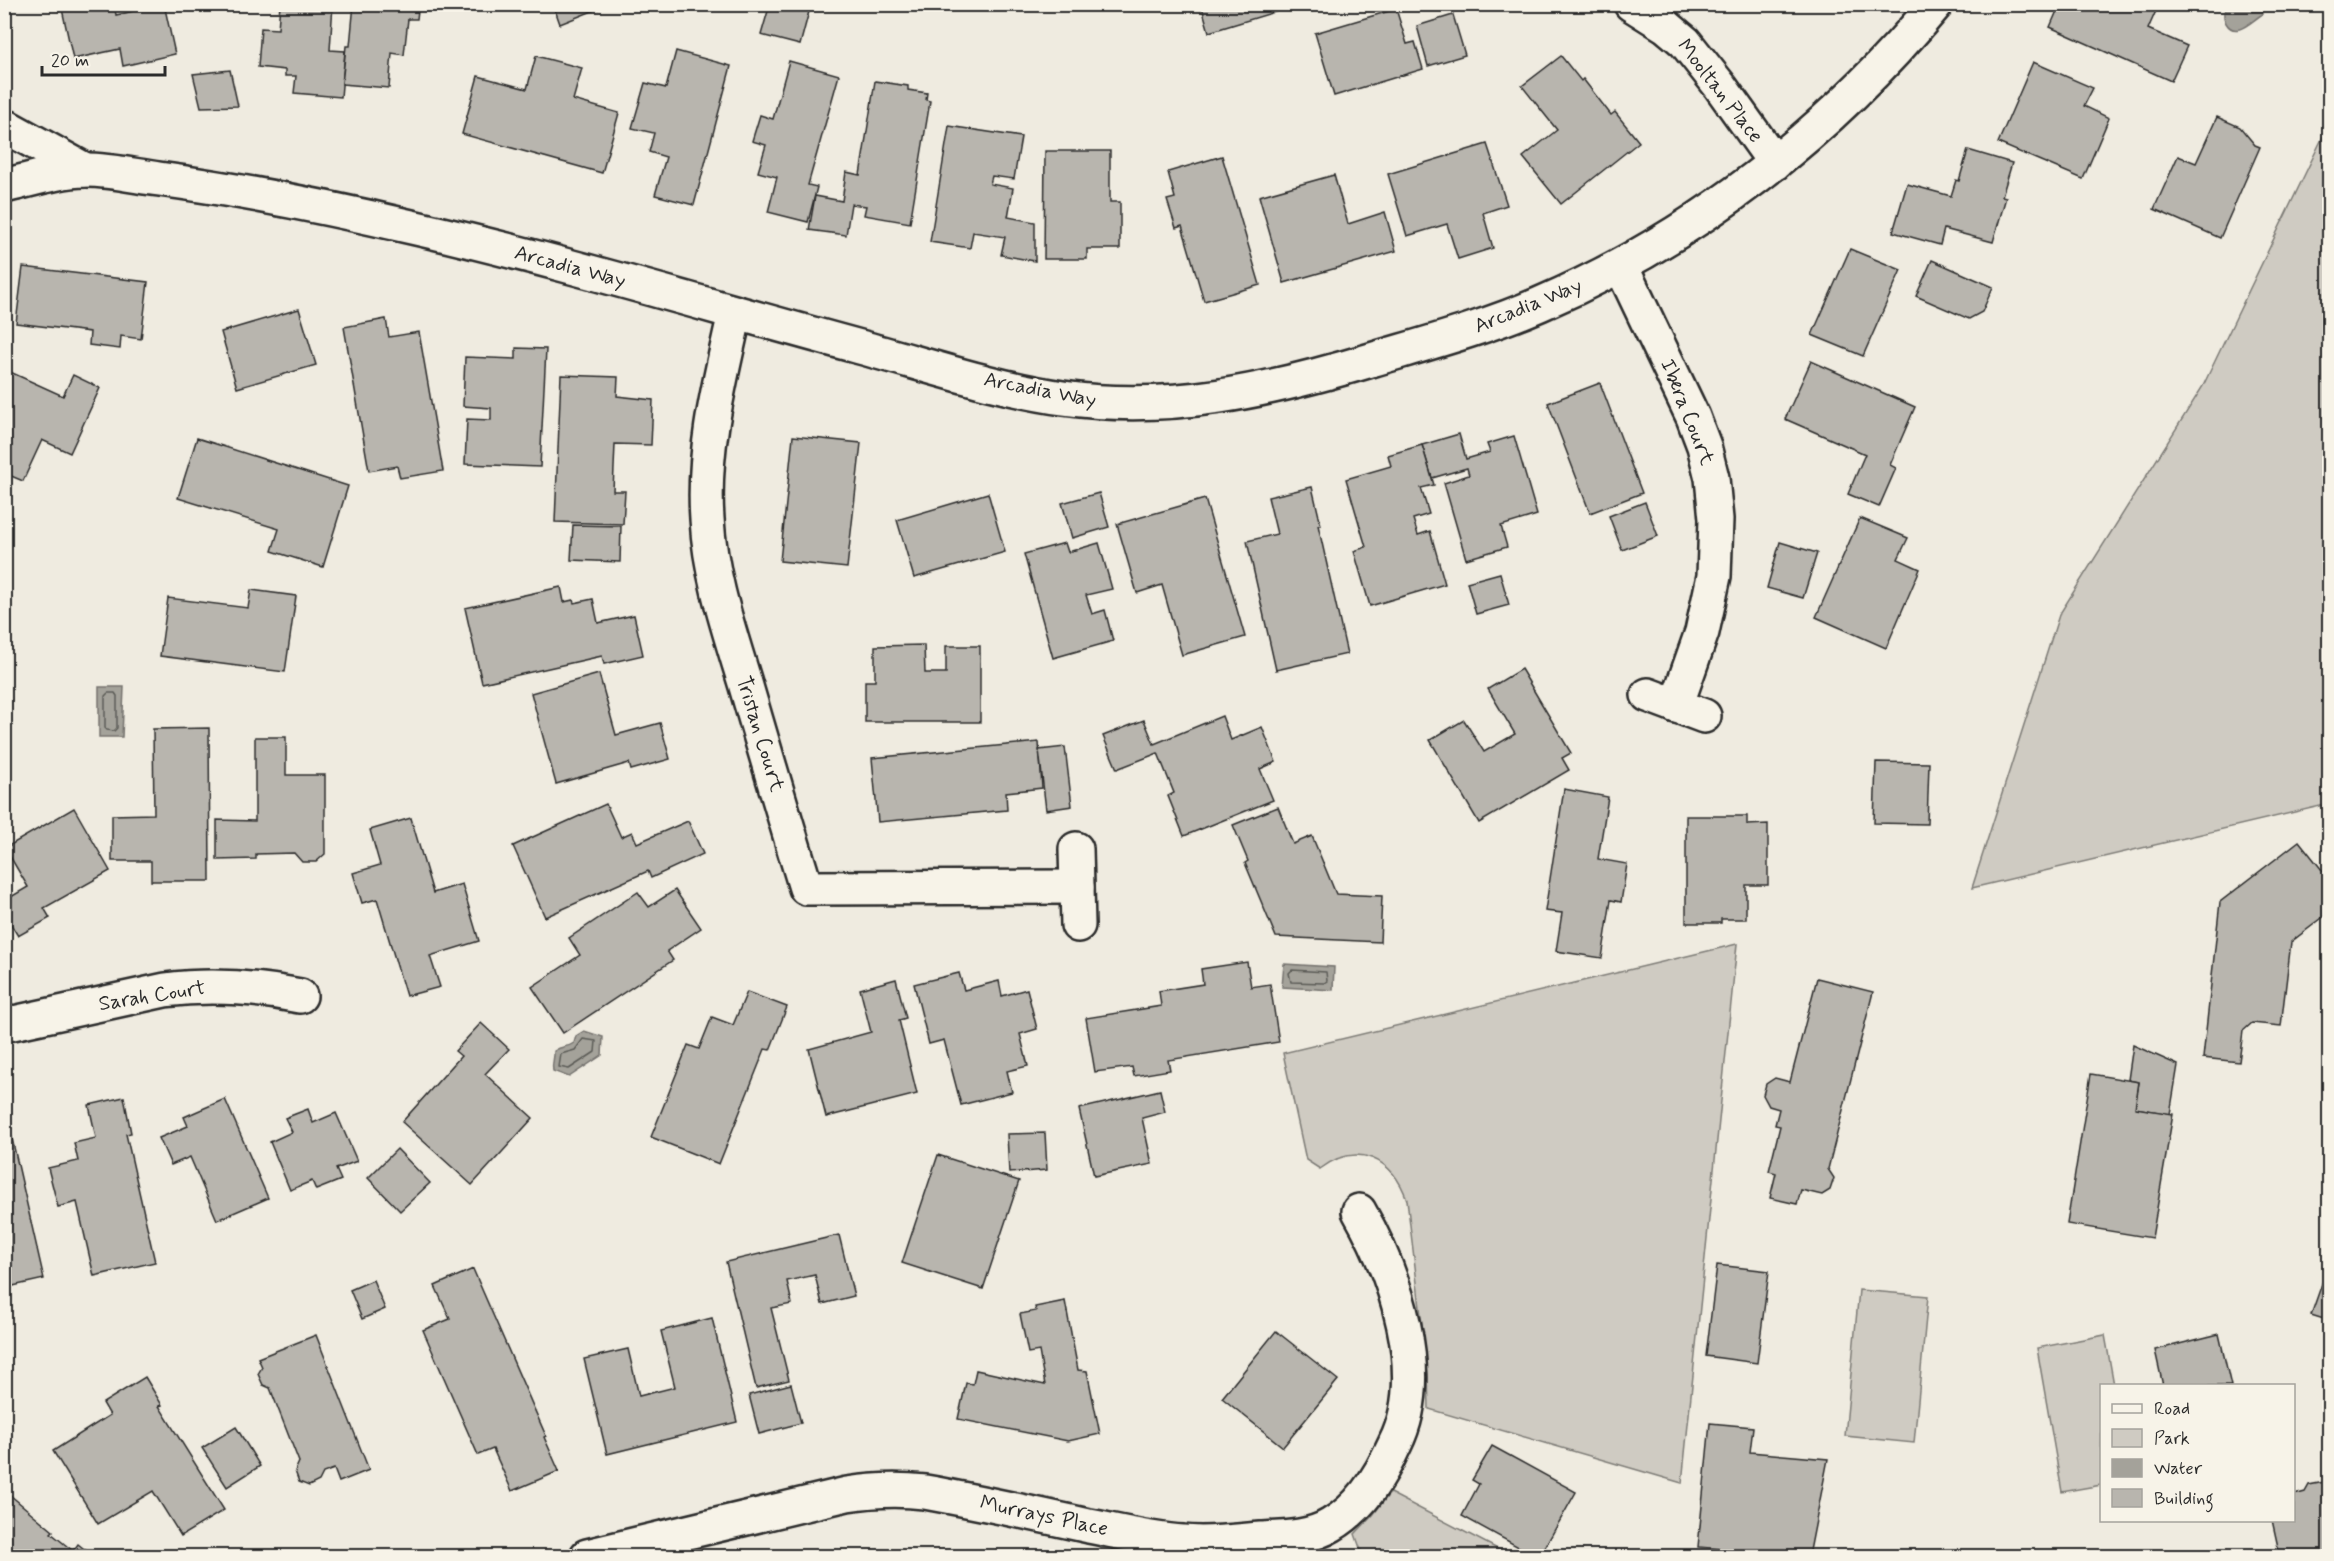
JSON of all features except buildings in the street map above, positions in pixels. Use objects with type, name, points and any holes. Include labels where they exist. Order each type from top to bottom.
[{"type":"street","name":"Mooltan Place","points":[[1631,4],[1666,26],[1685,42],[1720,86],[1775,163]]},
{"type":"street","name":"Arcadia Way","points":[[4,186],[85,170],[237,190],[367,217],[539,258],[735,313],[1059,398],[1110,403],[1155,403],[1208,399],[1257,392],[1311,378],[1473,330],[1537,305],[1621,266],[1704,215],[1775,163],[1829,117],[1872,76],[1936,4]]},
{"type":"street","name":"Arcadia Way","points":[[6,125],[85,170]]},
{"type":"street","points":[[4,177],[11,159],[11,143],[6,125]]},
{"type":"street","name":"Ibera Court","points":[[1621,266],[1693,417],[1704,446],[1712,478],[1716,519],[1714,576],[1702,632],[1676,705]]},
{"type":"street","name":"Tristan Court","points":[[735,313],[713,410],[708,448],[707,520],[711,556],[732,642],[806,888],[1077,886]]},
{"type":"street","points":[[1076,849],[1078,925]]},
{"type":"street","name":"Sarah Court","points":[[4,1026],[192,986],[257,988],[300,996]]},
{"type":"street","name":"Murrays Place","points":[[587,1557],[847,1494],[896,1489],[933,1493],[1124,1533],[1185,1542],[1293,1537],[1314,1533],[1331,1525],[1350,1511],[1369,1491],[1387,1462],[1408,1412],[1410,1386],[1408,1360],[1398,1297],[1376,1240],[1359,1211]]},
{"type":"green space","points":[[2329,124],[2329,804],[1972,888],[2059,615],[2203,386]]},
{"type":"green space","points":[[1737,944],[1682,1483],[1429,1409],[1428,1374],[1407,1200],[1401,1185],[1383,1164],[1372,1158],[1360,1155],[1347,1156],[1320,1169],[1306,1160],[1283,1053]]},
{"type":"green space","points":[[1859,1290],[1928,1296],[1914,1443],[1845,1436]]},
{"type":"green space","points":[[2105,1335],[2114,1384],[2100,1384],[2100,1485],[2062,1492],[2037,1348]]},
{"type":"green space","points":[[1390,1493],[1511,1556],[1363,1556],[1355,1534]]},
{"type":"water","points":[[2227,5],[2263,5],[2263,14],[2244,27],[2230,28],[2224,14]]},
{"type":"water","points":[[99,687],[124,687],[122,737],[99,737]]},
{"type":"water","points":[[1284,964],[1334,967],[1333,990],[1282,987]]},
{"type":"water","points":[[584,1031],[603,1037],[602,1055],[569,1077],[553,1071],[554,1051],[574,1043],[576,1036]]}]
